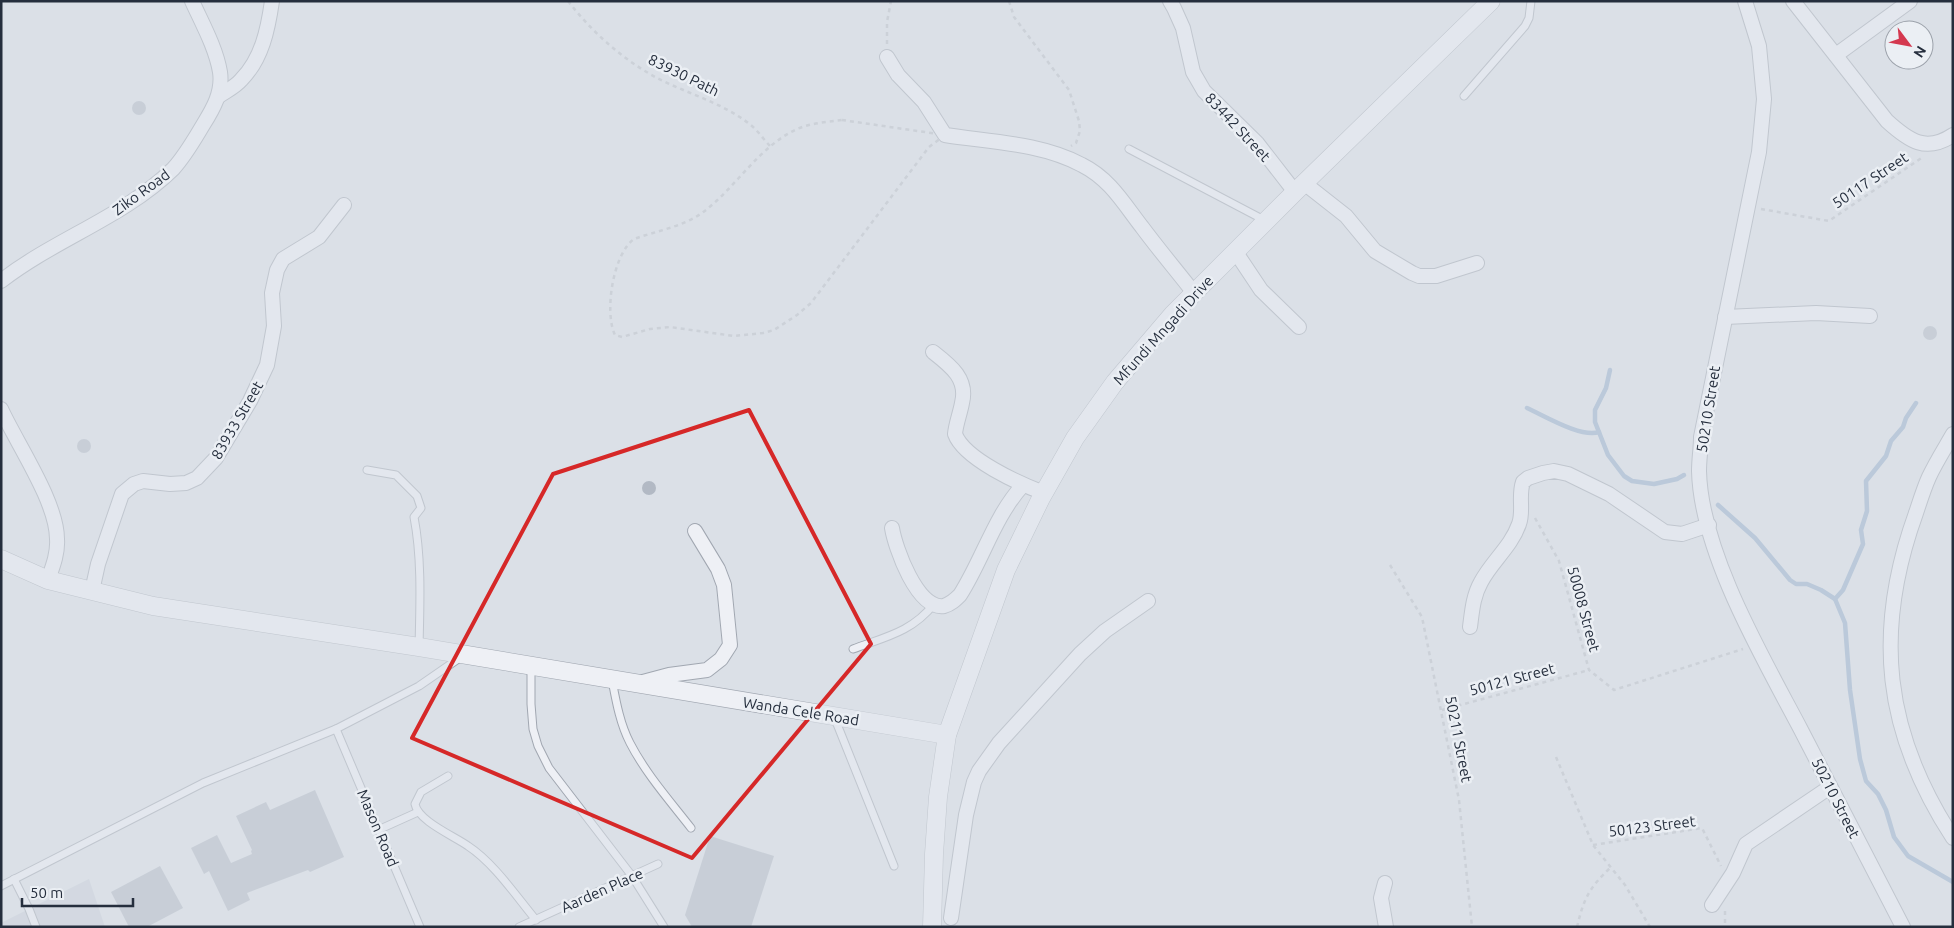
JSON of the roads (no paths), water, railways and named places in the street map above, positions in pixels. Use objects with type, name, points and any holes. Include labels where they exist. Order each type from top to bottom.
[{"type":"street","name":"Ziko Road","points":[[1,281],[22,264],[77,234],[138,197],[174,168],[192,144],[219,96],[220,72],[215,55],[192,1]]},
{"type":"street","points":[[219,96],[241,81],[254,63],[262,47],[272,1]]},
{"type":"street","name":"83442 Street","points":[[1170,1],[1183,28],[1193,72],[1204,91],[1300,188],[1346,216],[1375,251],[1412,273],[1419,276],[1436,276],[1477,264]]},
{"type":"street","name":"Mfundi Mngadi Drive","points":[[948,736],[1006,570],[1044,493],[1075,438],[1115,382],[1194,293],[1235,251],[1491,1]]},
{"type":"street","name":"50210 Street","points":[[1745,1],[1759,46],[1764,99],[1759,152],[1701,437],[1699,472],[1705,514],[1732,592],[1756,644],[1903,927]]},
{"type":"street","points":[[1793,1],[1887,121],[1902,135],[1919,144],[1947,138]]},
{"type":"street","points":[[1836,55],[1910,1]]},
{"type":"street","points":[[887,56],[898,75],[924,102],[945,135],[1009,143],[1063,156],[1101,176],[1120,195],[1136,219],[1194,293]]},
{"type":"street","name":"83933 Street","points":[[92,591],[98,564],[122,494],[134,484],[143,481],[170,484],[186,482],[197,478],[206,471],[216,458],[250,402],[267,365],[274,326],[272,293],[274,279],[283,259],[319,237],[344,205]]},
{"type":"street","points":[[1235,251],[1261,290],[1299,327]]},
{"type":"street","points":[[1724,317],[1816,313],[1870,316]]},
{"type":"street","points":[[933,352],[952,367],[963,386],[962,404],[956,424],[955,434],[957,441],[968,452],[1004,475],[1044,493]]},
{"type":"street","points":[[1,409],[55,518],[56,559],[48,580]]},
{"type":"street","points":[[1953,434],[1929,477],[1907,538],[1895,584],[1890,629],[1890,665],[1896,704],[1906,743],[1933,808],[1953,838]]},
{"type":"street","points":[[1470,627],[1475,595],[1487,572],[1504,552],[1516,531],[1521,516],[1520,495],[1522,482],[1534,475],[1554,471],[1580,479],[1609,494],[1665,532],[1682,534],[1709,525]]},
{"type":"street","points":[[892,528],[898,552],[910,578],[922,595],[934,604],[944,606],[960,595],[996,524],[1014,496],[1024,485]]},
{"type":"street","points":[[636,684],[669,675],[707,670],[721,660],[730,645],[724,585],[718,569],[695,530]]},
{"type":"street","name":"Wanda Cele Road","points":[[1,559],[48,580],[153,606],[419,647],[948,736]]},
{"type":"street","points":[[948,736],[938,797],[932,920],[957,923],[966,814],[974,782],[979,771],[999,743],[1080,654],[1105,631],[1148,601]]},
{"type":"street","points":[[1712,904],[1724,886],[1746,844],[1830,787]]},
{"type":"street","points":[[1385,883],[1381,898],[1386,927]]},
{"type":"lane","points":[[1464,96],[1524,26],[1528,18],[1531,1]]},
{"type":"lane","points":[[1130,149],[1266,221]]},
{"type":"lane","points":[[367,470],[396,475],[417,496],[421,508],[414,517],[418,547],[419,647]]},
{"type":"lane","points":[[853,649],[905,629],[924,616],[934,604]]},
{"type":"lane","points":[[1,886],[203,783],[336,729],[418,686],[464,655]]},
{"type":"lane","points":[[531,666],[530,704],[533,729],[538,746],[549,768],[632,876],[664,927]]},
{"type":"lane","points":[[612,680],[620,720],[630,743],[650,774],[691,828]]},
{"type":"lane","points":[[834,716],[894,866]]},
{"type":"lane","name":"Mason Road","points":[[336,729],[420,927]]},
{"type":"lane","points":[[448,776],[421,792],[415,804],[418,812],[428,821],[475,851],[536,920]]},
{"type":"lane","points":[[378,830],[418,812]]},
{"type":"lane","name":"Aarden Place","points":[[519,927],[658,864]]},
{"type":"lane","points":[[14,879],[36,927]]},
{"type":"waterway","points":[[1610,370],[1606,388],[1595,410],[1595,422],[1608,455],[1624,476],[1632,481],[1654,484],[1677,479],[1684,475]]},
{"type":"waterway","points":[[1835,599],[1843,590],[1863,544],[1861,530],[1867,511],[1866,481],[1886,456],[1891,441],[1903,427],[1906,418],[1916,403]]},
{"type":"waterway","points":[[1527,408],[1573,429],[1591,433],[1599,432]]},
{"type":"waterway","points":[[1718,505],[1755,538],[1790,580],[1796,584],[1807,584],[1835,599],[1845,623],[1850,690],[1860,759],[1866,781],[1878,794],[1886,810],[1894,837],[1908,856],[1953,882]]}]
